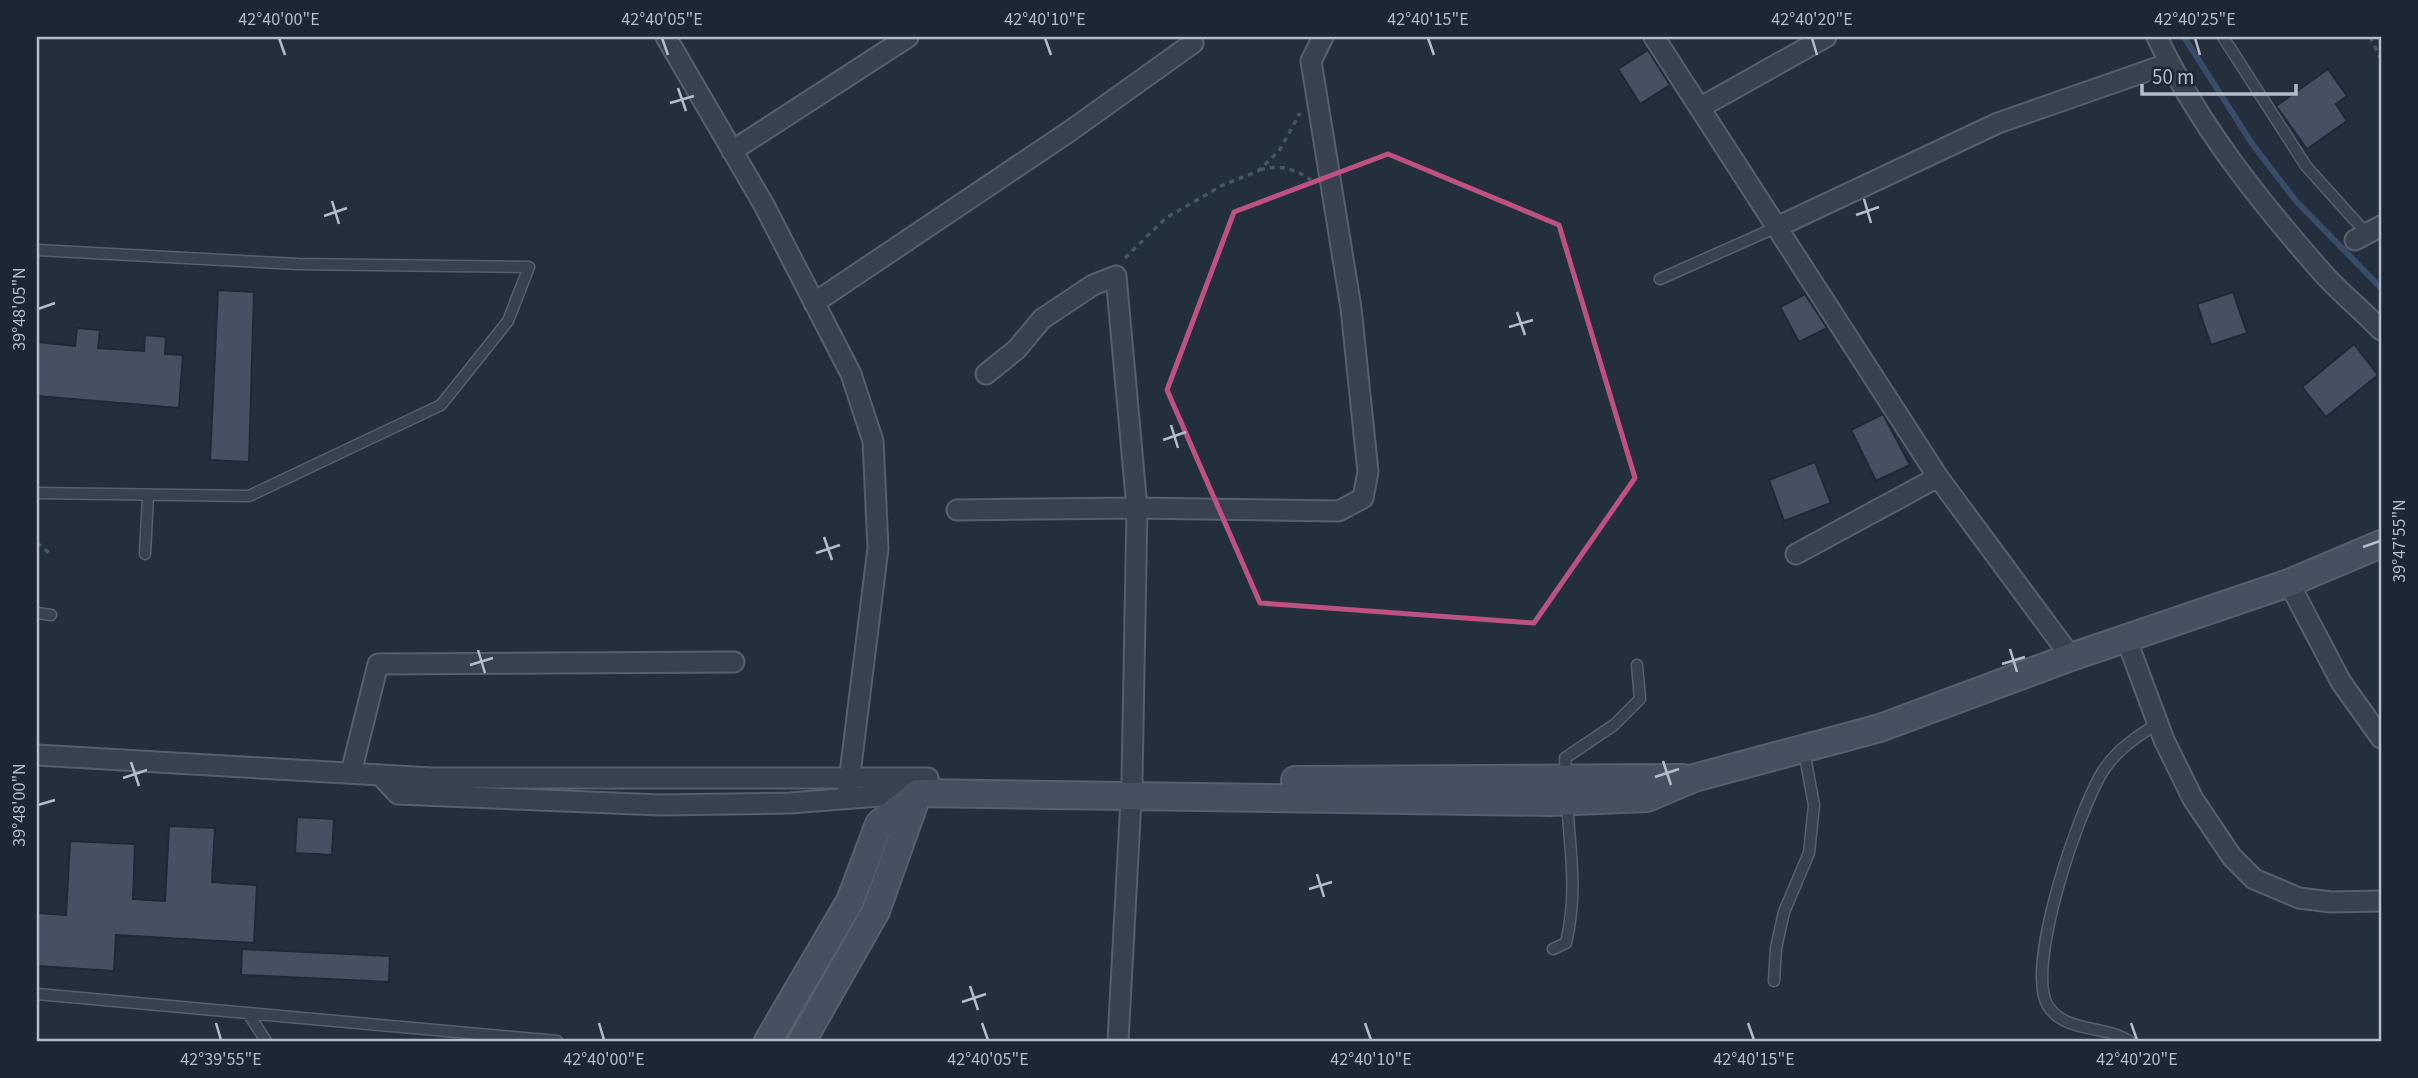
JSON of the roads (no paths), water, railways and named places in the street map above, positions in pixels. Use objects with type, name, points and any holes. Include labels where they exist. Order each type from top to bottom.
[{"type":"street","points":[[666,37],[732,151],[851,374],[873,441],[878,548],[847,798]]},
{"type":"street","points":[[732,151],[908,37]]},
{"type":"street","points":[[957,510],[1137,508],[1339,511],[1363,498],[1368,472],[1351,308],[1311,61],[1323,37]]},
{"type":"street","points":[[1654,37],[1938,477],[2071,657]]},
{"type":"street","points":[[1701,107],[1826,37]]},
{"type":"street","points":[[2157,37],[2197,114],[2234,166],[2320,271],[2381,330]]},
{"type":"street","points":[[814,303],[1070,131],[1193,43]]},
{"type":"street","points":[[1777,227],[1998,123],[2170,64]]},
{"type":"street","points":[[986,374],[1017,349],[1042,319],[1093,285],[1116,276],[1137,508],[1132,788],[1118,1041]]},
{"type":"street","points":[[1796,554],[1938,477]]},
{"type":"street","points":[[37,755],[432,778],[851,778],[923,785],[1567,790],[1647,798],[1694,778],[1804,751],[1880,728],[2071,657],[2289,583],[2381,544]]},
{"type":"street","points":[[2289,583],[2341,682],[2381,737]]},
{"type":"street","points":[[2126,638],[2158,723],[2193,799],[2232,857],[2254,879],[2299,898],[2331,902],[2381,901]]},
{"type":"street","points":[[351,773],[378,664],[734,662]]},
{"type":"street","points":[[380,775],[398,794],[660,805],[790,803],[847,798],[923,785]]},
{"type":"street","points":[[768,1041],[850,901],[879,824],[923,785]]},
{"type":"street","points":[[802,1041],[876,911],[923,785]]},
{"type":"lane","points":[[2223,37],[2306,166],[2368,233]]},
{"type":"lane","points":[[1660,279],[1777,227]]},
{"type":"lane","points":[[37,250],[298,264],[529,267],[508,321],[441,405],[249,496],[37,493]]},
{"type":"lane","points":[[145,554],[148,495]]},
{"type":"lane","points":[[37,613],[51,615]]},
{"type":"lane","points":[[1553,949],[1566,943],[1572,918],[1575,882],[1565,758],[1614,725],[1640,699],[1637,665]]},
{"type":"lane","points":[[2129,1041],[2113,1032],[2068,1023],[2054,1013],[2042,986],[2043,948],[2076,829],[2095,786],[2116,754],[2158,723]]},
{"type":"lane","points":[[1774,981],[1776,948],[1784,912],[1809,853],[1814,805],[1804,751]]},
{"type":"lane","points":[[37,994],[557,1041]]},
{"type":"lane","points":[[248,1013],[266,1041]]},
{"type":"waterway","points":[[2184,37],[2253,145],[2296,201],[2381,288]]}]
